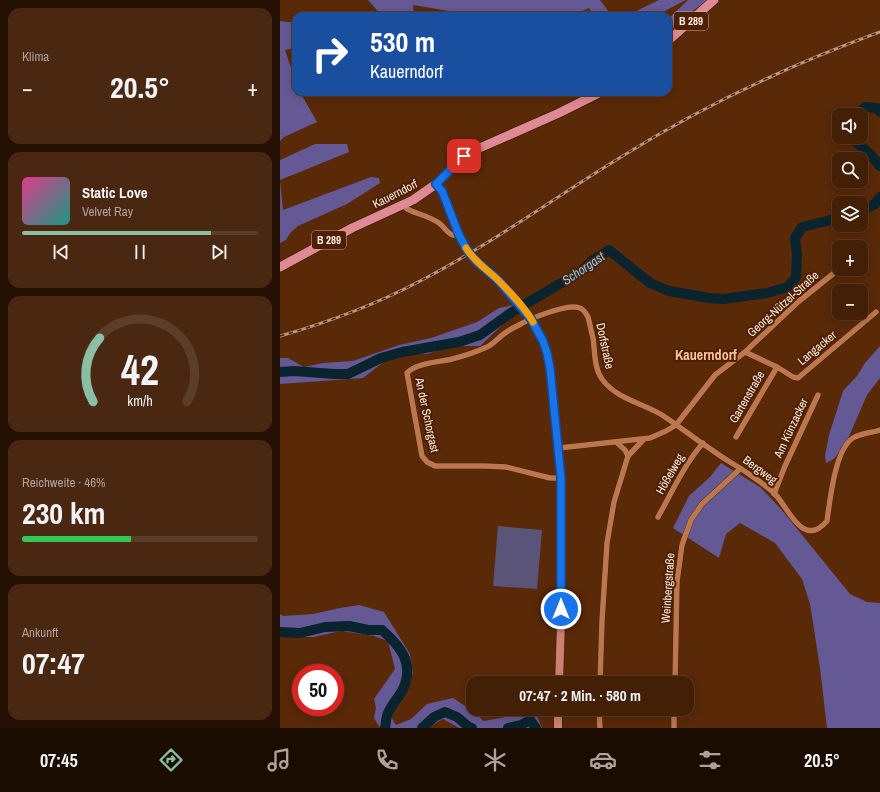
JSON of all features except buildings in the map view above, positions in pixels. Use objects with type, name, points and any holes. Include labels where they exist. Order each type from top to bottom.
[{"type":"main road","name":"B 289","points":[[672,37],[714,0]]},
{"type":"main road","name":"Kauerndorf","points":[[280,267],[352,228],[424,193],[436,184],[464,156],[593,96]]},
{"type":"main road","points":[[436,184],[442,191],[459,235],[469,253],[498,280],[529,316],[543,341],[550,368],[561,478],[561,623],[559,676]]},
{"type":"main road","points":[[558,716],[558,728]]},
{"type":"street","points":[[404,204],[407,209],[439,223],[449,234],[453,236],[459,235]]},
{"type":"street","name":"Georg-Nützel-Straße","points":[[676,425],[715,375],[745,352],[798,302],[832,275]]},
{"type":"street","name":"Dorfstraße","points":[[529,316],[571,308],[580,308],[586,312],[593,338],[597,370],[602,380],[612,389],[661,414],[676,425]]},
{"type":"street","name":"Langacker","points":[[745,352],[798,378],[876,312]]},
{"type":"street","name":"An der Schorgast","points":[[529,316],[517,326],[500,336],[489,346],[452,359],[431,362],[409,370],[407,373],[422,456],[427,462],[435,466],[506,467],[550,478],[561,478]]},
{"type":"street","name":"Gartenstraße","points":[[736,437],[776,367]]},
{"type":"street","name":"Am Künzacker","points":[[774,494],[785,466],[818,395]]},
{"type":"street","points":[[559,448],[650,438],[676,425]]},
{"type":"street","name":"Bergweg","points":[[676,425],[751,475],[774,494],[797,525],[808,531],[816,530],[823,526],[827,521],[838,463],[841,452],[846,444],[854,437],[880,430]]},
{"type":"street","points":[[600,676],[607,543],[614,502],[628,456],[644,439]]},
{"type":"street","points":[[616,442],[625,450],[628,456]]},
{"type":"street","name":"Hößelweg","points":[[658,517],[677,480],[703,443]]},
{"type":"street","name":"Weinbergstraße","points":[[675,676],[677,582],[682,545],[691,520],[702,504],[740,469]]},
{"type":"street","points":[[599,716],[600,728]]},
{"type":"street","points":[[674,716],[674,728]]},
{"type":"shaded area","points":[[368,0],[600,0],[609,12],[592,12],[589,8],[580,12],[455,12],[413,5],[414,12],[378,12]]},
{"type":"shaded area","points":[[659,0],[686,0],[663,12],[634,12]]},
{"type":"shaded area","points":[[688,0],[708,0],[672,26],[672,15]]},
{"type":"shaded area","points":[[280,21],[292,22],[292,49],[285,50],[292,70],[292,96],[302,96],[317,122],[284,137],[280,141]]},
{"type":"shaded area","points":[[315,144],[347,144],[349,152],[280,180],[280,160]]},
{"type":"shaded area","points":[[371,177],[379,178],[380,183],[347,204],[298,226],[290,233],[286,240],[280,243],[280,181],[283,210]]},
{"type":"shaded area","points":[[518,304],[523,311],[514,314],[480,346],[453,346],[427,354],[414,353],[386,360],[363,378],[280,384],[280,358],[288,358],[304,367],[323,363],[353,361],[399,345],[431,338],[477,322],[499,308]]},
{"type":"shaded area","points":[[880,346],[880,378],[867,395],[847,441],[834,459],[826,463],[825,456],[829,435],[843,391],[857,376],[865,363]]},
{"type":"shaded area","points":[[721,463],[760,487],[781,509],[850,594],[867,602],[880,603],[880,728],[827,728],[820,668],[810,604],[802,579],[775,543],[740,523],[726,534],[719,558],[673,528],[689,496],[710,477]]},
{"type":"shaded area","points":[[498,526],[542,530],[537,589],[493,586]]},
{"type":"shaded area","points":[[359,605],[384,612],[410,654],[413,673],[391,717],[396,725],[411,719],[427,704],[453,698],[466,707],[466,716],[479,716],[483,721],[507,716],[537,716],[542,728],[459,728],[443,719],[427,728],[380,728],[374,718],[376,708],[374,699],[395,669],[388,641],[374,636],[341,631],[314,637],[280,637],[280,614],[283,616],[313,614]]},
{"type":"waterway","name":"Schorgast","points":[[864,108],[877,108],[880,112]]},
{"type":"waterway","name":"Schorgast","points":[[858,144],[871,155],[880,166]]},
{"type":"waterway","name":"Schorgast","points":[[868,208],[875,204],[880,197]]},
{"type":"waterway","name":"Schorgast","points":[[280,372],[294,371],[348,374],[381,358],[402,352],[459,342],[480,335],[512,312],[580,272],[593,260],[609,250],[650,283],[669,291],[723,299],[767,293],[788,287],[796,277],[797,255],[795,238],[802,227],[832,220]]},
{"type":"waterway","points":[[280,632],[300,633],[325,627],[349,626],[368,630],[382,630],[400,649],[404,656],[407,671],[403,689],[387,715],[385,728]]},
{"type":"waterway","points":[[422,728],[434,717],[445,712],[457,717],[472,728]]},
{"type":"waterway","points":[[508,728],[521,725],[530,720],[536,728]]},
{"type":"railway","points":[[280,336],[317,325],[352,312],[405,289],[448,266],[498,236],[621,157],[683,121],[747,88],[813,58],[880,32]]},
{"type":"slow traffic","points":[[466,248],[476,261],[498,280],[511,294],[533,322]]},
{"type":"district","name":"Kauerndorf","points":[[706,355]]},
{"type":"route","points":[[464,156],[436,184],[442,191],[459,235],[467,250],[476,261],[498,280],[511,294],[531,319],[543,341],[547,353],[557,426],[561,478],[561,609]]}]
